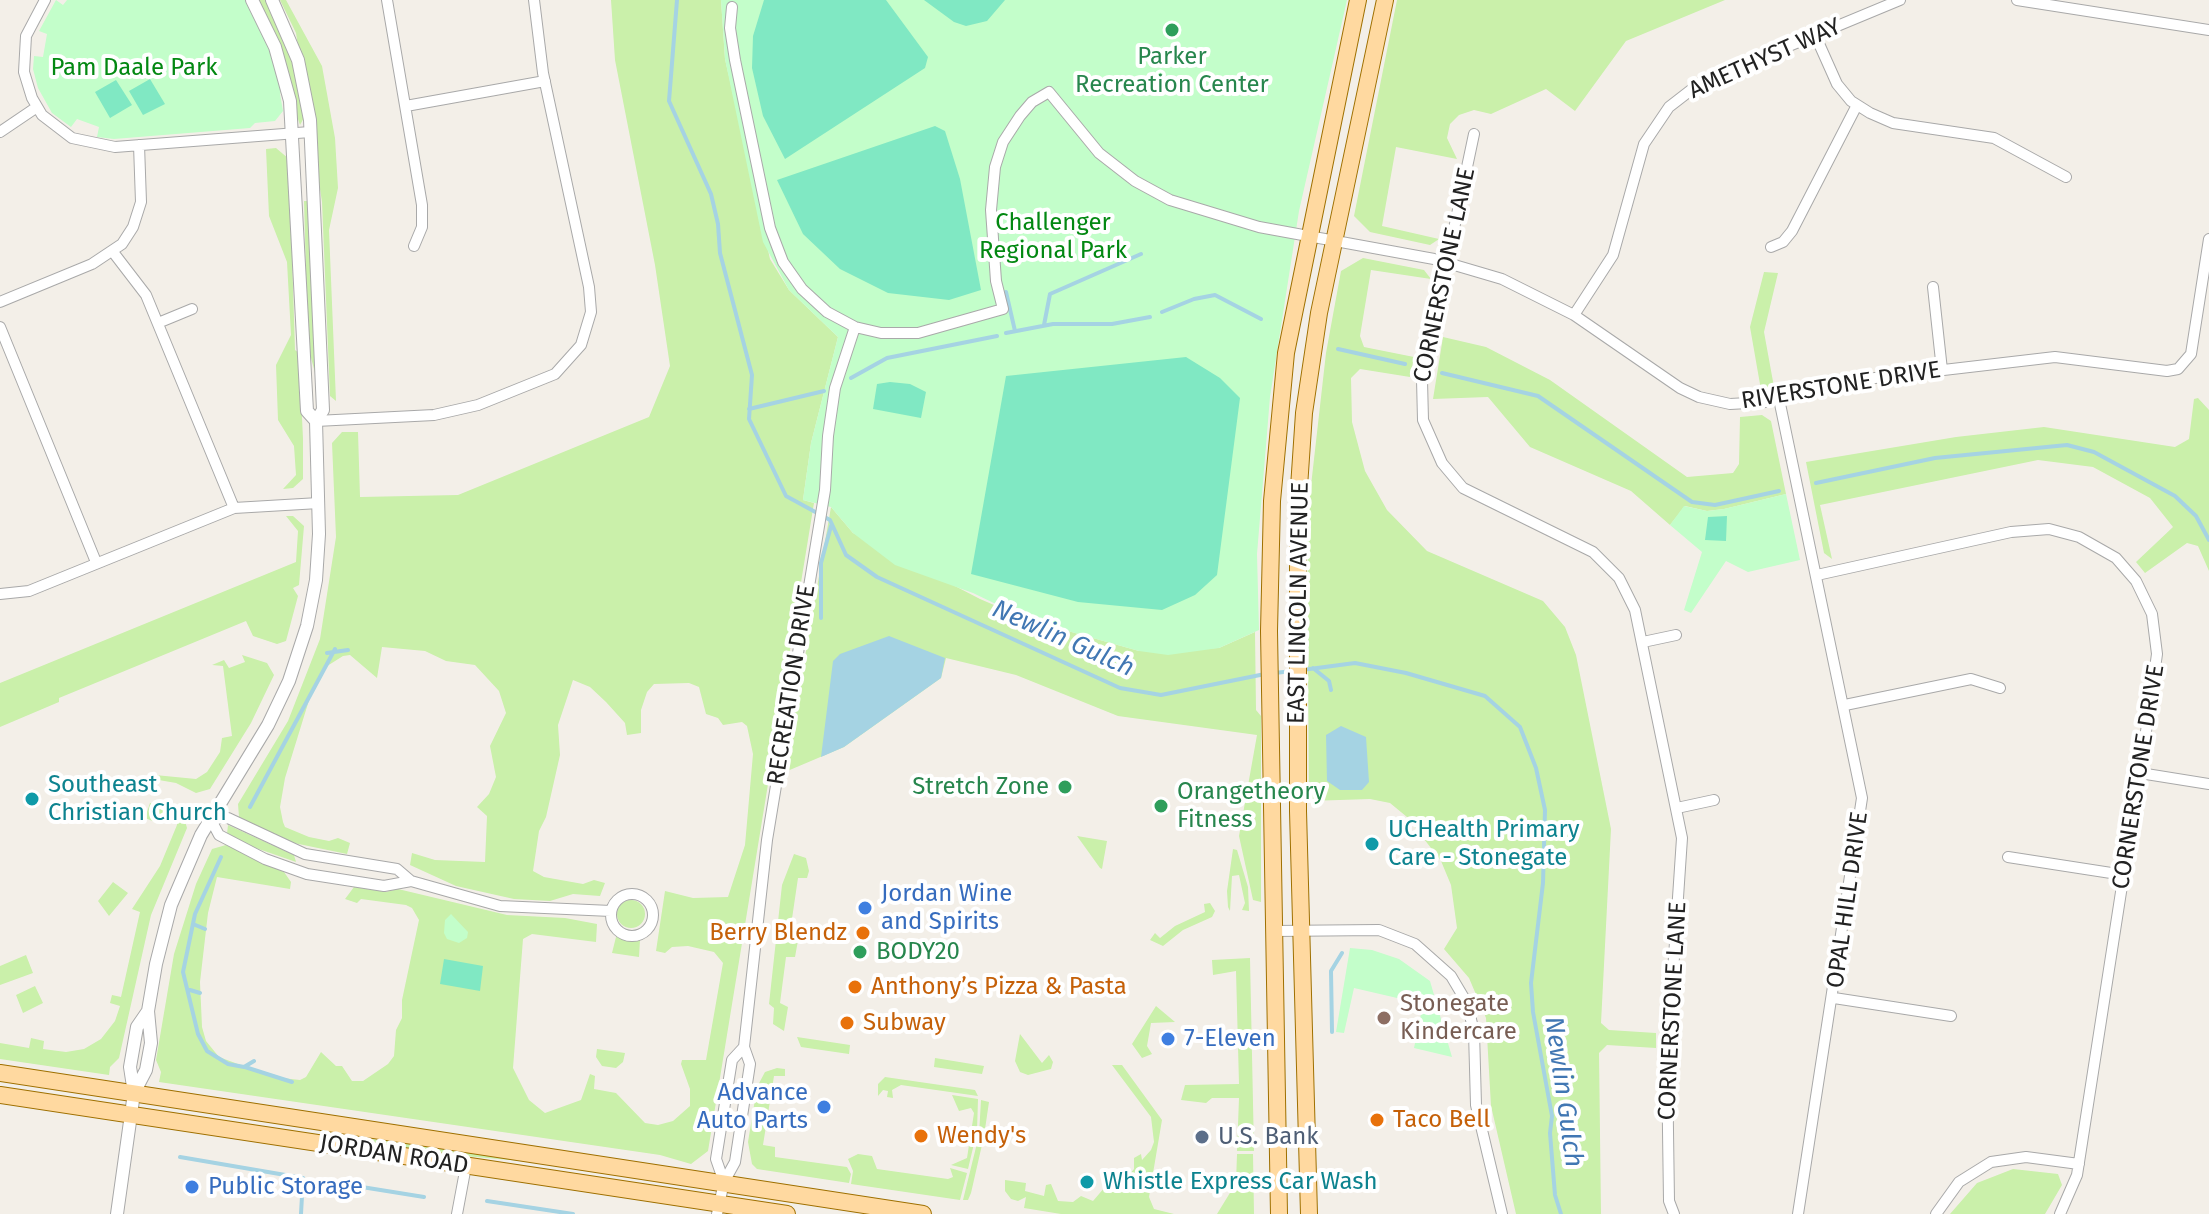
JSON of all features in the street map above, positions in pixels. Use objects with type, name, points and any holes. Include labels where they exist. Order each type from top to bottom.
[{"type":"main road","name":"EAST LINCOLN AVENUE","points":[[1279,1214],[1270,541],[1280,395],[1358,0]]},
{"type":"main road","name":"EAST LINCOLN AVENUE","points":[[1309,1214],[1297,711],[1298,502],[1304,413],[1333,240],[1385,0]]},
{"type":"main road","name":"JORDAN ROAD","points":[[0,1073],[923,1214]]},
{"type":"main road","name":"JORDAN ROAD","points":[[0,1095],[466,1166],[718,1209],[787,1214]]},
{"type":"street","points":[[45,0],[28,30],[24,52],[26,80],[37,107],[55,128],[82,142],[104,147],[310,132]]},
{"type":"street","points":[[252,0],[282,69],[294,134],[307,411],[316,421]]},
{"type":"street","points":[[117,1214],[134,1093],[130,1067],[137,1027],[148,1011],[171,905],[210,818],[268,725],[296,662],[316,580],[319,503],[316,421],[323,410],[310,132],[302,75],[272,0]]},
{"type":"street","points":[[387,0],[423,217],[414,246]]},
{"type":"street","points":[[316,421],[459,410],[549,377],[576,354],[588,330],[591,304],[545,81],[534,0]]},
{"type":"street","name":"AMETHYST WAY","points":[[1574,315],[1613,255],[1640,156],[1648,135],[1669,107],[1700,83],[1900,0]]},
{"type":"street","points":[[2017,0],[2209,30]]},
{"type":"street","points":[[732,7],[730,28],[735,60],[777,250],[809,296],[827,312],[855,327],[908,335],[1003,309],[995,271],[992,180],[1007,135],[1032,102],[1049,92],[1091,145],[1152,191],[1200,211],[1309,236]]},
{"type":"street","points":[[1816,37],[1837,84],[1857,105],[1893,123],[1994,138],[2066,177]]},
{"type":"street","points":[[406,106],[545,81]]},
{"type":"street","points":[[1771,247],[1783,242],[1792,231],[1857,105]]},
{"type":"street","points":[[0,132],[37,107]]},
{"type":"street","name":"CORNERSTONE LANE","points":[[1474,134],[1421,389],[1423,420],[1437,454],[1456,481],[1470,493],[1574,541],[1600,557],[1628,592],[1643,642],[1677,808],[1681,857],[1667,1061],[1669,1201],[1674,1214]]},
{"type":"street","points":[[0,302],[113,252],[129,235],[139,213],[142,191],[139,145]]},
{"type":"street","name":"RIVERSTONE DRIVE","points":[[1309,236],[1447,262],[1502,279],[1574,315],[1668,380],[1699,397],[1738,405],[1875,378],[2065,357],[2167,371],[2178,369],[2191,354],[2209,239]]},
{"type":"street","points":[[113,252],[141,287],[234,508]]},
{"type":"street","points":[[1933,287],[1942,370]]},
{"type":"street","points":[[158,323],[192,309]]},
{"type":"street","points":[[0,327],[96,562]]},
{"type":"street","name":"RECREATION DRIVE","points":[[724,1182],[735,1162],[750,1064],[744,1047],[759,895],[800,626],[825,490],[828,436],[841,361],[855,327]]},
{"type":"street","name":"OPAL HILL DRIVE","points":[[1779,399],[1862,787],[1862,809],[1834,998],[1798,1214]]},
{"type":"street","points":[[0,594],[29,591],[234,508],[319,503]]},
{"type":"street","name":"CORNERSTONE DRIVE","points":[[1817,575],[2025,530],[2057,530],[2101,547],[2116,558],[2136,581],[2157,634],[2156,665],[2079,1164],[2075,1184],[2060,1214]]},
{"type":"street","points":[[1643,642],[1676,635]]},
{"type":"street","points":[[1845,705],[1971,679],[2000,688]]},
{"type":"street","points":[[2140,773],[2209,784]]},
{"type":"street","points":[[1677,808],[1714,800]]},
{"type":"street","points":[[210,818],[228,818],[305,854],[397,869],[411,881],[500,906],[611,911]]},
{"type":"street","points":[[210,818],[219,835],[265,859],[301,872],[384,886],[411,881]]},
{"type":"street","points":[[2008,857],[2124,875]]},
{"type":"street","points":[[635,894],[647,900],[653,918],[647,929],[629,935],[613,924],[611,911],[623,896],[635,894]]},
{"type":"street","points":[[1274,931],[1366,929],[1393,934],[1420,948],[1451,976],[1463,995],[1473,1023],[1476,1105],[1502,1214]]},
{"type":"street","points":[[1834,998],[1951,1016]]},
{"type":"street","name":"RECREATION DRIVE","points":[[724,1182],[716,1159],[732,1060],[744,1047]]},
{"type":"street","points":[[1936,1214],[1959,1182],[1979,1167],[1998,1160],[2026,1157],[2079,1164]]},
{"type":"street","points":[[457,1214],[466,1166]]},
{"type":"street","points":[[718,1209],[724,1182]]},
{"type":"green space","name":"Pam Daale Park","points":[[56,0],[63,5],[67,0],[247,0],[265,35],[282,89],[283,111],[275,121],[255,123],[250,128],[114,139],[97,137],[99,127],[77,119],[71,127],[52,113],[38,88],[33,69],[34,56],[43,57],[47,34],[39,31]]},
{"type":"green space","points":[[257,0],[268,0],[290,49],[305,116],[300,125]]},
{"type":"green space","points":[[280,0],[286,0],[322,66],[335,138],[338,188],[329,230],[336,401],[330,396],[322,202],[296,33]]},
{"type":"green space","points":[[611,0],[721,0],[725,59],[770,259],[789,290],[838,337],[811,443],[803,500],[814,503],[708,1151],[691,1164],[660,1155],[159,1082],[161,1072],[156,1060],[174,954],[196,884],[212,849],[226,845],[284,872],[291,882],[290,889],[217,877],[208,913],[200,982],[202,1027],[206,1041],[219,1057],[273,1077],[300,1080],[306,1077],[321,1052],[336,1066],[342,1066],[352,1081],[363,1081],[388,1064],[394,1056],[396,1030],[402,1018],[402,1000],[419,920],[412,908],[406,905],[361,899],[357,903],[345,899],[354,887],[386,892],[398,889],[507,915],[565,918],[597,924],[596,942],[532,934],[523,939],[513,1068],[529,1100],[545,1113],[581,1100],[590,1074],[595,1076],[594,1089],[616,1093],[645,1123],[658,1125],[673,1121],[690,1106],[690,1089],[681,1064],[682,1060],[706,1060],[723,963],[714,952],[688,946],[672,947],[665,953],[656,951],[665,891],[693,898],[728,897],[745,845],[753,754],[747,726],[742,722],[723,725],[718,718],[706,714],[699,687],[689,683],[654,684],[647,692],[641,710],[641,733],[627,735],[625,723],[606,702],[590,687],[573,680],[558,725],[560,755],[546,817],[539,831],[533,871],[544,877],[583,884],[594,880],[605,883],[600,896],[573,894],[550,901],[514,899],[456,886],[410,865],[412,853],[435,860],[485,862],[487,816],[477,807],[489,794],[496,777],[490,746],[506,713],[499,691],[475,665],[446,661],[425,651],[382,647],[377,678],[350,655],[343,656],[324,668],[310,697],[285,778],[280,807],[283,822],[285,827],[309,837],[329,841],[338,838],[350,843],[347,854],[289,842],[239,817],[238,804],[288,721],[320,639],[336,537],[332,443],[342,432],[358,432],[360,497],[458,495],[649,417],[670,366],[655,265],[615,60]]},
{"type":"green space","name":"Challenger Regional Park","points":[[721,0],[1347,0],[1299,211],[1270,397],[1257,554],[1259,630],[1219,648],[1168,655],[1139,651],[1029,620],[973,593],[895,565],[853,533],[831,507],[803,500],[811,443],[838,337],[789,290],[763,242],[725,59]]},
{"type":"green space","points":[[764,0],[886,0],[928,57],[925,68],[785,159],[763,116],[752,68],[753,36]]},
{"type":"green space","points":[[924,0],[1005,0],[987,21],[966,26],[954,22]]},
{"type":"green space","points":[[1397,0],[1725,0],[1626,41],[1575,111],[1546,89],[1491,114],[1474,110],[1459,115],[1450,124],[1447,138],[1457,159],[1396,147],[1382,226],[1439,239],[1430,245],[1370,232],[1354,216]]},
{"type":"green space","points":[[150,79],[165,104],[143,115],[129,91]]},
{"type":"green space","points":[[116,80],[132,105],[110,118],[95,92]]},
{"type":"green space","points":[[935,126],[945,131],[960,179],[981,290],[949,300],[888,293],[840,269],[803,234],[777,180]]},
{"type":"green space","points":[[276,148],[289,159],[295,350],[299,353],[303,439],[303,479],[293,488],[283,489],[296,475],[294,446],[278,420],[276,365],[291,335],[287,262],[269,216],[266,149]]},
{"type":"green space","points":[[304,201],[309,201],[317,380],[308,347]]},
{"type":"green space","points":[[1363,258],[1424,270],[1431,279],[1371,270],[1360,336],[1364,347],[1414,357],[1410,377],[1360,369],[1351,378],[1352,422],[1365,471],[1387,510],[1427,551],[1543,601],[1565,627],[1576,655],[1611,829],[1601,1023],[1609,1030],[1656,1033],[1656,1048],[1607,1045],[1599,1053],[1601,1214],[1516,1214],[1491,1106],[1486,1018],[1469,978],[1444,949],[1457,928],[1451,885],[1441,861],[1407,817],[1390,803],[1370,799],[1309,801],[1307,521],[1326,353],[1341,271]]},
{"type":"green space","points":[[1764,272],[1778,273],[1764,332],[1774,387],[1761,390],[1750,327]]},
{"type":"green space","points":[[1443,337],[1486,347],[1550,380],[1687,477],[1733,473],[1739,464],[1740,417],[1762,415],[1771,421],[1786,494],[1724,509],[1707,511],[1685,506],[1670,525],[1631,491],[1530,447],[1488,397],[1433,399]]},
{"type":"green space","points":[[1186,357],[1220,378],[1240,398],[1217,575],[1195,595],[1162,610],[1078,602],[971,574],[1006,376]]},
{"type":"green space","points":[[877,384],[910,384],[926,392],[921,418],[873,409]]},
{"type":"green space","points":[[2198,398],[2209,410],[2209,571],[2198,546],[2187,543],[2145,573],[2136,562],[2173,527],[2150,498],[2093,467],[2038,460],[1820,505],[1832,559],[1824,553],[1806,462],[1956,437],[2044,427],[2175,447],[2189,439],[2194,399]]},
{"type":"green space","points":[[1786,494],[1800,560],[1748,572],[1726,561],[1691,613],[1684,610],[1702,552],[1670,525],[1684,506],[1707,511],[1724,509]]},
{"type":"green space","points":[[831,507],[853,533],[980,599],[1029,620],[1139,651],[1219,648],[1255,632],[1256,710],[1261,716],[1261,902],[1253,900],[1239,836],[1257,735],[1118,716],[1016,675],[946,658],[941,678],[844,747],[785,772]]},
{"type":"green space","points":[[286,516],[293,516],[304,526],[299,585],[293,588],[298,596],[286,641],[277,644],[253,636],[246,621],[59,698],[59,702],[0,727],[0,683],[296,562],[298,531]]},
{"type":"green space","points":[[1727,516],[1726,541],[1705,540],[1708,517]]},
{"type":"green space","points":[[242,655],[267,663],[274,675],[251,723],[210,789],[196,793],[176,783],[153,779],[155,775],[196,779],[207,772],[220,752],[222,738],[232,736],[223,666],[212,665],[224,660],[229,668],[245,662]]},
{"type":"green space","points":[[150,803],[183,814],[187,828],[151,915],[119,1058],[110,1067],[109,1075],[0,1059],[0,1043],[29,1048],[31,1038],[44,1041],[43,1049],[66,1052],[84,1049],[101,1039],[115,1021],[120,1006],[110,1003],[112,995],[121,997],[140,912],[132,909],[160,866],[177,825],[177,817],[167,813],[166,818],[157,816],[155,822],[145,818]]},
{"type":"green space","points":[[228,825],[294,855],[296,862],[250,846],[227,834]]},
{"type":"green space","points":[[1077,836],[1107,841],[1102,869],[1100,868]]},
{"type":"green space","points":[[1233,849],[1237,850],[1248,887],[1249,911],[1242,910],[1245,903],[1239,875],[1232,876],[1230,911],[1228,907]]},
{"type":"green space","points":[[794,854],[806,858],[809,871],[807,878],[798,878],[789,939],[798,941],[795,957],[786,957],[780,1003],[788,1007],[784,1031],[773,1024],[774,1008],[769,1004],[782,885]]},
{"type":"green space","points":[[113,882],[128,893],[109,916],[98,901]]},
{"type":"green space","points":[[631,900],[641,904],[645,914],[641,924],[631,928],[621,924],[617,914],[621,904]]},
{"type":"green space","points":[[1210,903],[1215,911],[1212,917],[1183,930],[1163,946],[1150,940],[1155,933],[1160,938],[1175,926],[1205,912],[1204,904]]},
{"type":"green space","points":[[451,914],[468,932],[467,938],[459,943],[447,939],[444,933],[445,920]]},
{"type":"green space","points":[[616,937],[640,940],[639,957],[612,953]]},
{"type":"green space","points":[[1350,948],[1372,950],[1399,959],[1430,981],[1452,1057],[1414,1048],[1423,1004],[1354,988],[1344,1033],[1336,1032]]},
{"type":"green space","points":[[26,955],[33,973],[0,985],[0,966]]},
{"type":"green space","points":[[1250,958],[1254,1151],[1237,1151],[1239,1098],[1212,1098],[1206,1103],[1181,1100],[1185,1085],[1239,1084],[1236,971],[1213,975],[1212,960]]},
{"type":"green space","points":[[444,959],[483,966],[480,991],[440,984]]},
{"type":"green space","points":[[35,986],[43,1003],[23,1013],[16,995]]},
{"type":"green space","points":[[1156,1006],[1175,1022],[1151,1023],[1147,1046],[1152,1054],[1142,1058],[1132,1044]]},
{"type":"green space","points":[[1020,1034],[1042,1063],[1049,1055],[1053,1062],[1051,1069],[1028,1075],[1020,1072],[1015,1061]]},
{"type":"green space","points":[[797,1037],[850,1045],[849,1054],[801,1047]]},
{"type":"green space","points":[[597,1049],[625,1053],[623,1062],[616,1068],[602,1066],[596,1057]]},
{"type":"green space","points":[[935,1058],[984,1066],[982,1074],[934,1067]]},
{"type":"green space","points":[[1112,1065],[1122,1065],[1162,1120],[1149,1197],[1154,1209],[1174,1214],[1061,1214],[1024,1208],[1026,1197],[1018,1201],[1011,1199],[1005,1191],[1005,1180],[1026,1183],[1025,1191],[1044,1196],[1046,1185],[1051,1184],[1058,1201],[1073,1202],[1081,1196],[1093,1201],[1105,1187],[1123,1182],[1134,1169],[1134,1158],[1141,1154],[1142,1160],[1151,1150],[1154,1142],[1151,1117]]},
{"type":"green space","points":[[785,1069],[785,1076],[774,1076],[763,1145],[775,1147],[775,1157],[847,1167],[851,1174],[849,1183],[757,1169],[752,1164],[748,1142],[757,1087],[765,1072]]},
{"type":"green space","points":[[885,1077],[975,1090],[978,1096],[901,1085],[892,1090],[893,1098],[887,1097],[888,1091],[883,1090],[878,1096],[878,1084]]},
{"type":"green space","points":[[952,1095],[978,1099],[977,1131],[968,1169],[951,1165],[967,1158],[974,1113],[971,1108],[959,1111]]},
{"type":"green space","points":[[981,1100],[989,1102],[984,1136],[971,1193],[968,1200],[963,1200],[979,1135]]},
{"type":"green space","points":[[161,1111],[328,1136],[423,1143],[692,1186],[521,1161],[420,1152]]},
{"type":"green space","points":[[858,1154],[872,1156],[877,1169],[948,1179],[953,1177],[950,1168],[967,1173],[960,1200],[851,1184],[853,1171],[848,1159]]},
{"type":"green space","points":[[1237,1154],[1253,1154],[1254,1214],[1217,1214],[1236,1183]]},
{"type":"green space","points":[[2013,1169],[2058,1174],[2062,1185],[2045,1214],[1950,1214],[1977,1183]]},
{"type":"water","points":[[889,636],[945,658],[941,678],[844,747],[821,757],[833,661],[840,654]]},
{"type":"water","points":[[1341,726],[1366,737],[1369,782],[1362,790],[1340,790],[1327,781],[1326,735]]},
{"type":"waterway","name":"Newlin Gulch","points":[[677,0],[669,101],[711,194],[720,253],[752,375],[749,419],[786,496],[830,520],[846,555],[877,577],[1120,688],[1161,695],[1265,674]]},
{"type":"waterway","points":[[1044,325],[1050,294],[1141,254]]},
{"type":"waterway","points":[[1006,292],[1015,331]]},
{"type":"waterway","points":[[1162,312],[1194,299],[1215,295],[1261,319]]},
{"type":"waterway","points":[[1006,333],[1053,324],[1112,324],[1150,317]]},
{"type":"waterway","points":[[851,378],[887,358],[997,336]]},
{"type":"waterway","points":[[1338,349],[1405,364]]},
{"type":"waterway","points":[[1442,373],[1538,396],[1692,502],[1715,505],[1779,491]]},
{"type":"waterway","points":[[749,409],[824,391]]},
{"type":"waterway","points":[[1816,483],[1935,458],[2067,445],[2094,452],[2175,496],[2196,516],[2209,540]]},
{"type":"waterway","points":[[821,618],[821,563],[831,526]]},
{"type":"waterway","points":[[250,807],[335,649]]},
{"type":"waterway","points":[[327,653],[348,650]]},
{"type":"waterway","name":"Newlin Gulch","points":[[1302,670],[1355,663],[1406,673],[1485,696],[1520,727],[1536,768],[1545,810],[1543,883],[1531,983],[1533,1012],[1552,1116],[1550,1133],[1555,1195],[1561,1214]]},
{"type":"waterway","points":[[1313,668],[1329,681],[1331,690]]},
{"type":"waterway","name":"Newlin Gulch","points":[[1274,673],[1293,671]]},
{"type":"waterway","points":[[221,857],[195,914],[183,972],[198,1034],[207,1051],[228,1064],[244,1067],[254,1061]]},
{"type":"waterway","points":[[193,924],[205,929]]},
{"type":"waterway","points":[[1332,1032],[1331,971],[1342,953]]},
{"type":"waterway","points":[[190,990],[200,993]]},
{"type":"waterway","points":[[245,1067],[292,1082]]},
{"type":"waterway","points":[[180,1157],[303,1178],[301,1214]]},
{"type":"waterway","points":[[337,1183],[424,1197]]},
{"type":"waterway","points":[[487,1201],[573,1214]]},
{"type":"place","name":"Parker Recreation Center","points":[[1172,30]]},
{"type":"place","name":"Stretch Zone","points":[[1065,787]]},
{"type":"place","name":"Southeast Christian Church","points":[[32,799]]},
{"type":"place","name":"Orangetheory Fitness","points":[[1161,806]]},
{"type":"place","name":"UCHealth Primary Care - Stonegate","points":[[1372,844]]},
{"type":"place","name":"Jordan Wine and Spirits","points":[[865,908]]},
{"type":"place","name":"Berry Blendz","points":[[863,933]]},
{"type":"place","name":"BODY20","points":[[860,952]]},
{"type":"place","name":"Anthony’s Pizza & Pasta","points":[[855,987]]},
{"type":"place","name":"Stonegate Kindercare","points":[[1384,1018]]},
{"type":"place","name":"Subway","points":[[847,1023]]},
{"type":"place","name":"7-Eleven","points":[[1168,1039]]},
{"type":"place","name":"Advance Auto Parts","points":[[824,1107]]},
{"type":"place","name":"Taco Bell","points":[[1377,1120]]},
{"type":"place","name":"Wendy's","points":[[921,1136]]},
{"type":"place","name":"U.S. Bank","points":[[1202,1137]]},
{"type":"place","name":"Whistle Express Car Wash","points":[[1087,1182]]},
{"type":"place","name":"Public Storage","points":[[192,1187]]}]
